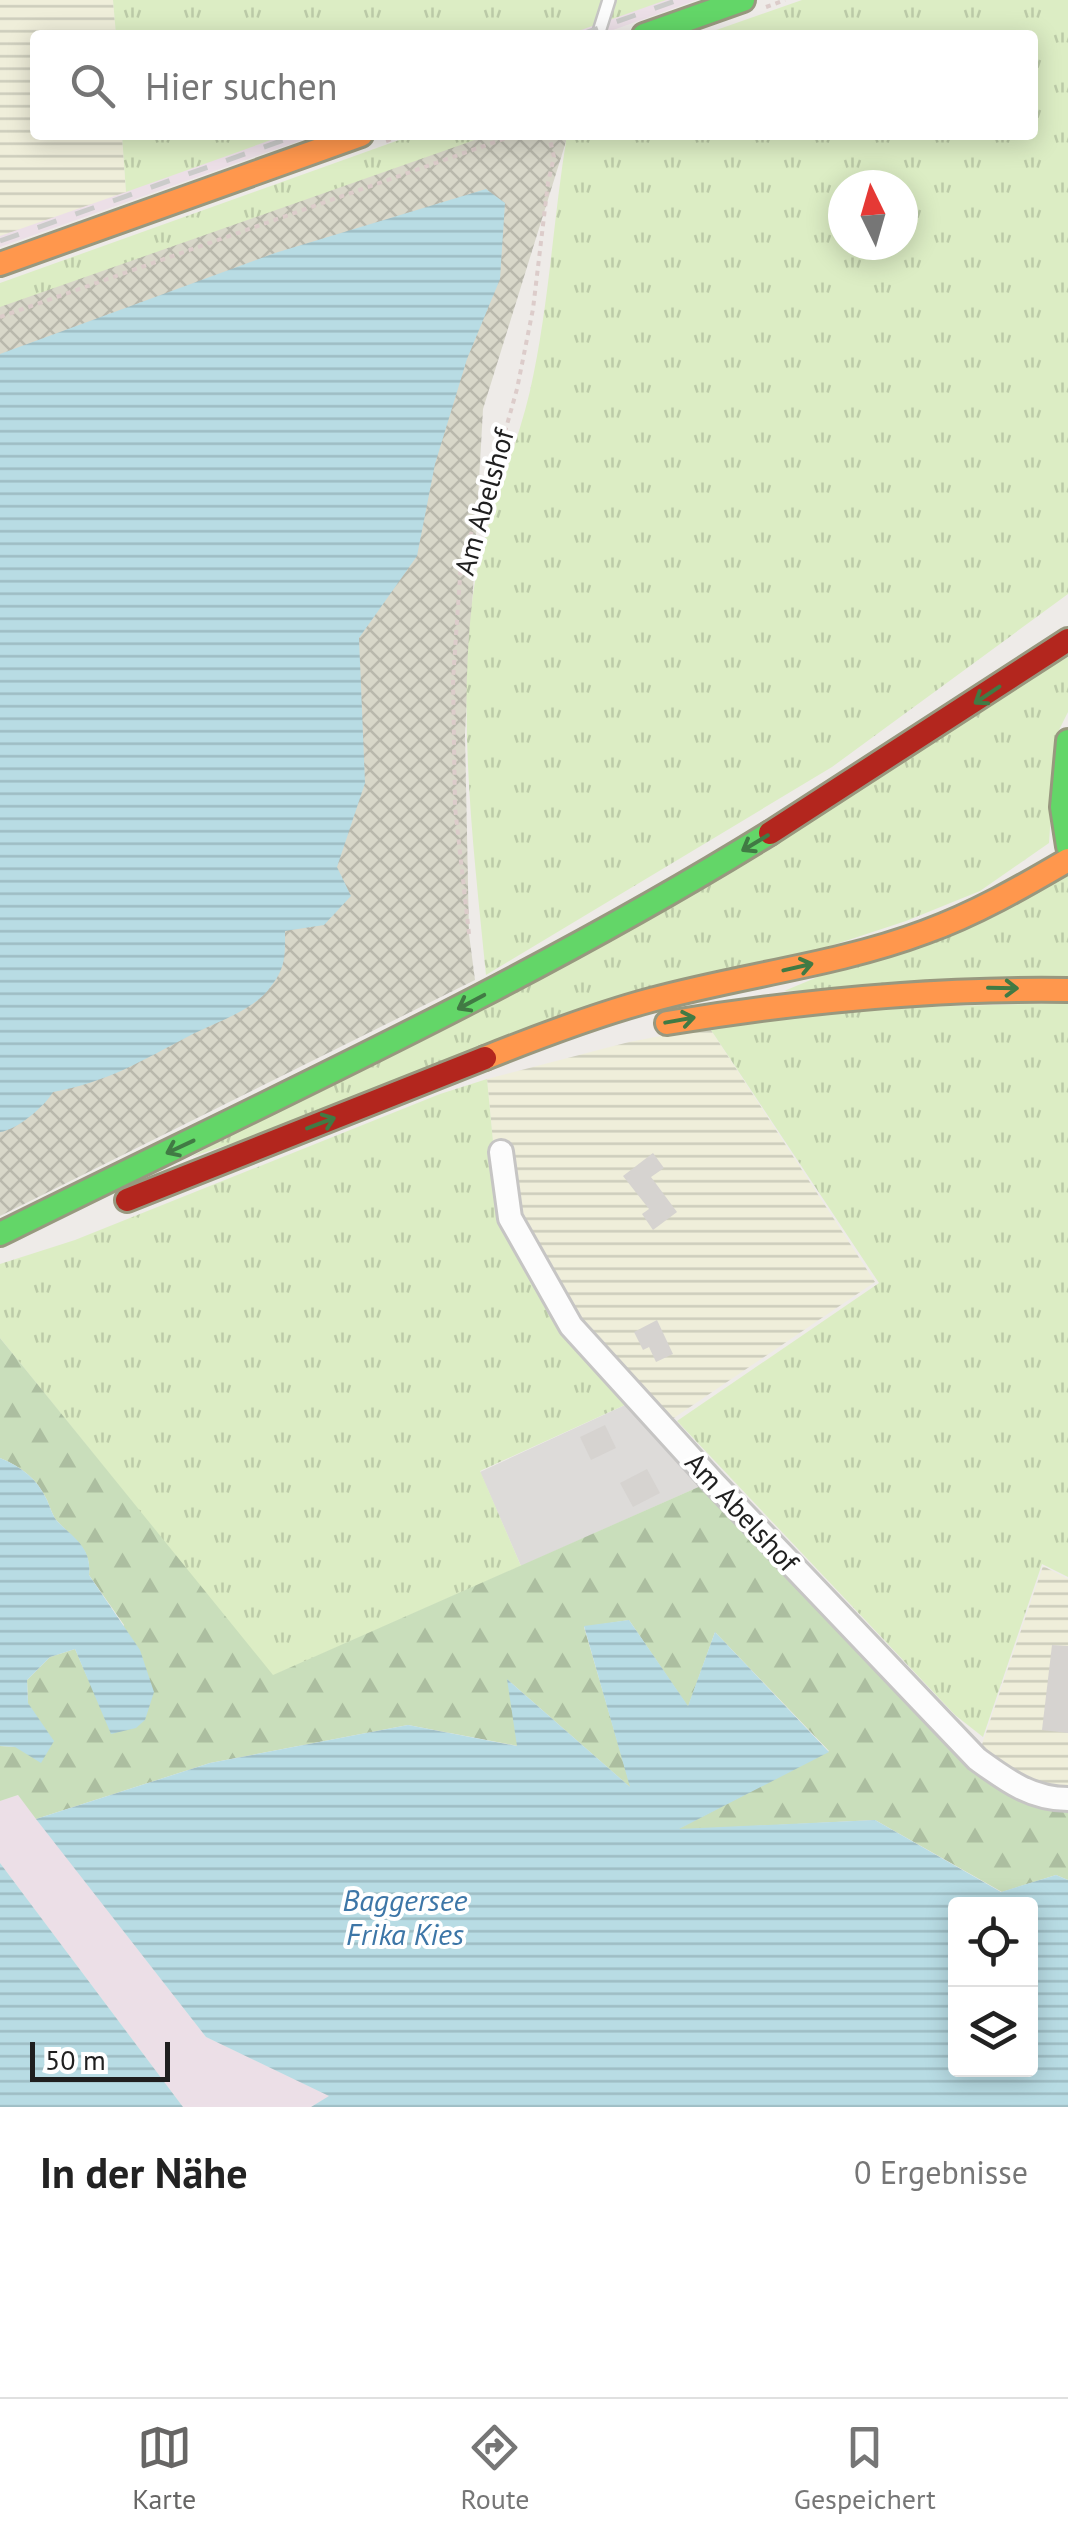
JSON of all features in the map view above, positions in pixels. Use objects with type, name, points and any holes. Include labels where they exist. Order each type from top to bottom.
[{"type":"main road","points":[[658,30],[743,0]]},
{"type":"main road","points":[[0,264],[347,140]]},
{"type":"main road","points":[[0,1234],[440,1018],[591,938],[838,793],[1068,640]]},
{"type":"main road","points":[[1068,740],[1062,787],[1068,846]]},
{"type":"main road","points":[[0,1242],[51,1230],[548,1033],[652,1000],[910,938],[1018,890],[1068,860]]},
{"type":"main road","points":[[416,1087],[632,1030],[861,995],[990,988],[1068,990]]},
{"type":"street","name":"Am Abelshof","points":[[501,1152],[510,1218],[571,1326],[712,1481],[977,1759],[1022,1790],[1068,1799]]},
{"type":"lane","points":[[600,30],[609,0]]},
{"type":"path","points":[[0,317],[500,140]]},
{"type":"path","name":"Am Abelshof","points":[[469,934],[455,807],[453,680],[460,562],[496,464],[517,389],[533,309],[554,157],[549,140]]},
{"type":"shaded area","points":[[657,0],[697,0],[613,30],[573,30]]},
{"type":"shaded area","points":[[265,140],[302,140],[0,247],[0,235]]},
{"type":"shaded area","points":[[468,140],[566,140],[483,409],[465,734],[469,934],[475,980],[0,1216],[0,305]]},
{"type":"shaded area","points":[[638,1399],[712,1481],[521,1566],[480,1472]]},
{"type":"shaded area","points":[[18,1795],[206,2037],[330,2096],[311,2107],[183,2107],[0,1863],[0,1801]]},
{"type":"green space","points":[[0,0],[113,0],[116,30],[30,30],[30,140],[122,140],[126,192],[0,236]]},
{"type":"green space","points":[[113,0],[666,0],[581,30],[116,30]]},
{"type":"green space","points":[[802,0],[1068,0],[1068,594],[832,767],[486,975],[467,743],[472,603],[489,522],[530,391],[566,140],[1038,140],[1038,30],[716,30]]},
{"type":"green space","points":[[122,140],[271,140],[126,192]]},
{"type":"green space","points":[[399,140],[475,140],[0,307],[0,283]]},
{"type":"green space","points":[[1068,657],[1068,712],[1056,736],[1049,843],[980,891],[906,921],[191,1157]]},
{"type":"green space","points":[[1068,873],[1068,980],[784,991]]},
{"type":"green space","points":[[1068,1003],[1068,1577],[1042,1564],[983,1737],[955,1715],[677,1421],[879,1283],[709,1027],[877,1008]]},
{"type":"green space","points":[[709,1027],[875,1282],[662,1426],[571,1326],[510,1218],[494,1152],[487,1079],[629,1042]]},
{"type":"green space","points":[[487,1079],[494,1152],[510,1218],[571,1326],[638,1399],[480,1471],[521,1566],[272,1676],[0,1338],[0,1264],[75,1240],[440,1094]]},
{"type":"green space","points":[[0,1338],[273,1675],[712,1481],[977,1759],[1068,1799],[1068,1880],[1056,1875],[1002,1892],[875,1820],[676,1830],[829,1751],[715,1632],[688,1707],[629,1620],[584,1627],[631,1788],[508,1680],[518,1746],[408,1725],[210,1763],[36,1819],[18,1795],[0,1801],[0,1746],[15,1747],[28,1703],[27,1680],[50,1657],[75,1649],[89,1681],[124,1625],[89,1575],[85,1551],[56,1520],[39,1486],[22,1470],[0,1458]]},
{"type":"green space","points":[[1043,1566],[1068,1579],[1068,1799],[977,1759]]},
{"type":"water","points":[[486,189],[505,203],[500,279],[467,359],[435,464],[417,556],[359,638],[365,783],[337,867],[351,896],[324,925],[285,931],[282,968],[275,982],[253,1004],[124,1070],[53,1092],[30,1116],[0,1132],[0,354],[275,253]]},
{"type":"water","points":[[0,1458],[34,1480],[56,1520],[81,1545],[88,1558],[89,1575],[140,1650],[154,1692],[145,1720],[136,1728],[111,1734],[75,1649],[50,1657],[27,1680],[28,1703],[54,1741],[41,1763],[15,1747],[0,1746]]},
{"type":"water","name":"Baggersee Frika Kies","points":[[629,1620],[688,1706],[715,1632],[829,1752],[679,1829],[875,1820],[1001,1892],[1056,1875],[1068,1880],[1068,2107],[311,2107],[329,2096],[206,2037],[36,1819],[210,1763],[408,1725],[517,1746],[507,1679],[630,1787],[584,1626]]},
{"type":"water","points":[[0,1863],[183,2107],[0,2107]]},
{"type":"building","points":[[653,1153],[664,1168],[651,1177],[677,1212],[653,1230],[642,1214],[649,1209],[623,1176]]},
{"type":"building","points":[[657,1320],[673,1354],[656,1362],[649,1347],[643,1350],[634,1332]]},
{"type":"building","points":[[605,1425],[616,1448],[591,1460],[580,1437]]},
{"type":"building","points":[[647,1469],[660,1493],[633,1507],[620,1483]]},
{"type":"building","points":[[1052,1645],[1068,1646],[1068,1733],[1042,1730]]},
{"type":"railway","points":[[593,30],[678,0]]},
{"type":"railway","points":[[0,241],[284,140]]},
{"type":"traffic: fast","points":[[658,30],[743,0]]},
{"type":"traffic: fast","points":[[1068,741],[1062,807],[1068,846]]},
{"type":"traffic: fast","points":[[0,1234],[486,993],[677,889],[770,833]]},
{"type":"traffic: slow","points":[[0,264],[347,140]]},
{"type":"traffic: slow","points":[[485,1058],[630,1006],[892,943],[944,925],[1068,860]]},
{"type":"traffic: slow","points":[[667,1023],[867,998],[967,991],[1068,990]]},
{"type":"traffic: jam","points":[[770,833],[1068,640]]},
{"type":"traffic: jam","points":[[127,1200],[485,1058]]}]
